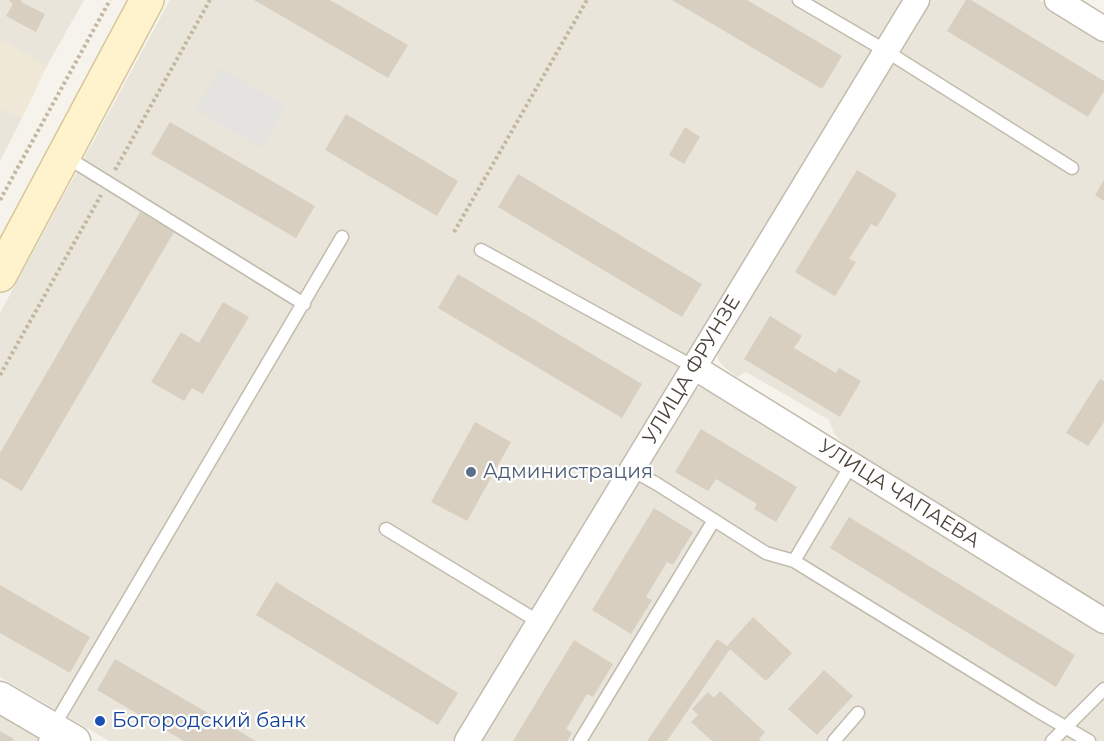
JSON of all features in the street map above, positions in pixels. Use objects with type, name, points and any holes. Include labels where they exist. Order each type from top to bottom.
[{"type":"main road","points":[[0,275],[147,0]]},
{"type":"street","name":"УЛИЦА ФРУНЗЕ","points":[[468,741],[917,0]]},
{"type":"street","points":[[1057,0],[1104,29]]},
{"type":"street","name":"УЛИЦА ЧАПАЕВА","points":[[694,367],[1104,621]]},
{"type":"street","points":[[0,697],[58,737]]},
{"type":"lane","points":[[799,0],[886,51],[1072,168]]},
{"type":"lane","points":[[64,155],[304,304]]},
{"type":"lane","points":[[58,737],[342,237]]},
{"type":"lane","points":[[481,250],[694,367]]},
{"type":"lane","points":[[794,561],[851,465]]},
{"type":"lane","points":[[632,470],[766,553],[794,561],[1089,741]]},
{"type":"lane","points":[[580,741],[714,520]]},
{"type":"lane","points":[[386,529],[539,622]]},
{"type":"lane","points":[[1052,741],[1104,689]]},
{"type":"lane","points":[[834,741],[858,713]]},
{"type":"path","points":[[0,200],[110,0]]},
{"type":"path","points":[[454,232],[587,0]]},
{"type":"shaded area","points":[[0,0],[84,0],[47,66],[0,40]]},
{"type":"shaded area","points":[[170,0],[904,0],[456,741],[109,741],[0,677],[0,313]]},
{"type":"shaded area","points":[[929,0],[1039,0],[1104,40],[1104,607],[857,456],[834,433],[829,420],[746,372],[737,377],[718,360],[718,346]]},
{"type":"shaded area","points":[[0,40],[47,66],[22,118],[0,107]]},
{"type":"shaded area","points":[[220,68],[286,106],[262,148],[196,110]]},
{"type":"shaded area","points":[[0,107],[22,118],[0,161]]},
{"type":"shaded area","points":[[700,387],[706,388],[832,465],[1104,635],[1104,741],[478,741],[690,394]]},
{"type":"shaded area","points":[[0,714],[46,741],[0,741]]},
{"type":"building","points":[[10,0],[22,0],[21,2],[45,14],[36,32],[6,16],[13,4]]},
{"type":"building","points":[[254,0],[330,0],[408,45],[388,78]]},
{"type":"building","points":[[672,0],[747,0],[842,56],[822,89]]},
{"type":"building","points":[[966,0],[971,0],[1104,81],[1104,91],[1088,117],[947,31]]},
{"type":"building","points":[[346,114],[458,181],[437,216],[325,150]]},
{"type":"building","points":[[170,122],[315,206],[296,238],[151,154]]},
{"type":"building","points":[[685,127],[700,137],[684,164],[669,155]]},
{"type":"building","points":[[857,170],[897,194],[877,227],[871,224],[849,259],[856,262],[835,296],[795,272]]},
{"type":"building","points":[[518,174],[702,284],[682,317],[498,207]]},
{"type":"building","points":[[1104,180],[1104,201],[1095,195]]},
{"type":"building","points":[[140,212],[174,232],[22,491],[0,478],[0,453]]},
{"type":"building","points":[[458,274],[642,384],[622,418],[438,308]]},
{"type":"building","points":[[223,302],[249,317],[203,394],[192,388],[184,401],[151,382],[181,332],[199,343]]},
{"type":"building","points":[[770,316],[802,336],[794,348],[836,373],[839,368],[861,381],[840,417],[744,359]]},
{"type":"building","points":[[1100,379],[1104,381],[1104,422],[1088,446],[1066,433]]},
{"type":"building","name":"Администрация","points":[[475,422],[511,442],[467,521],[431,502]]},
{"type":"building","points":[[701,429],[797,487],[776,522],[754,509],[757,504],[716,479],[708,491],[675,472]]},
{"type":"building","points":[[654,508],[693,532],[673,565],[667,562],[646,597],[652,600],[631,634],[592,610]]},
{"type":"building","points":[[849,517],[1075,655],[1056,687],[830,548]]},
{"type":"building","points":[[276,582],[458,693],[438,725],[256,615]]},
{"type":"building","points":[[0,585],[90,637],[70,673],[0,633]]},
{"type":"building","points":[[753,617],[792,653],[766,681],[730,649],[667,741],[647,741],[717,639],[727,646]]},
{"type":"building","points":[[574,640],[613,664],[593,697],[587,694],[566,729],[572,733],[567,741],[513,741]]},
{"type":"building","points":[[115,659],[256,741],[184,741],[97,690]]},
{"type":"building","points":[[824,670],[853,696],[817,735],[788,709]]},
{"type":"building","points":[[720,691],[765,732],[759,739],[761,741],[712,741],[691,722],[698,715],[692,709],[708,692],[714,698]]},
{"type":"building","points":[[0,731],[14,739],[0,741]]},
{"type":"place","name":"Администрация","points":[[471,472]]},
{"type":"place","name":"Богородский банк","points":[[100,721]]}]
